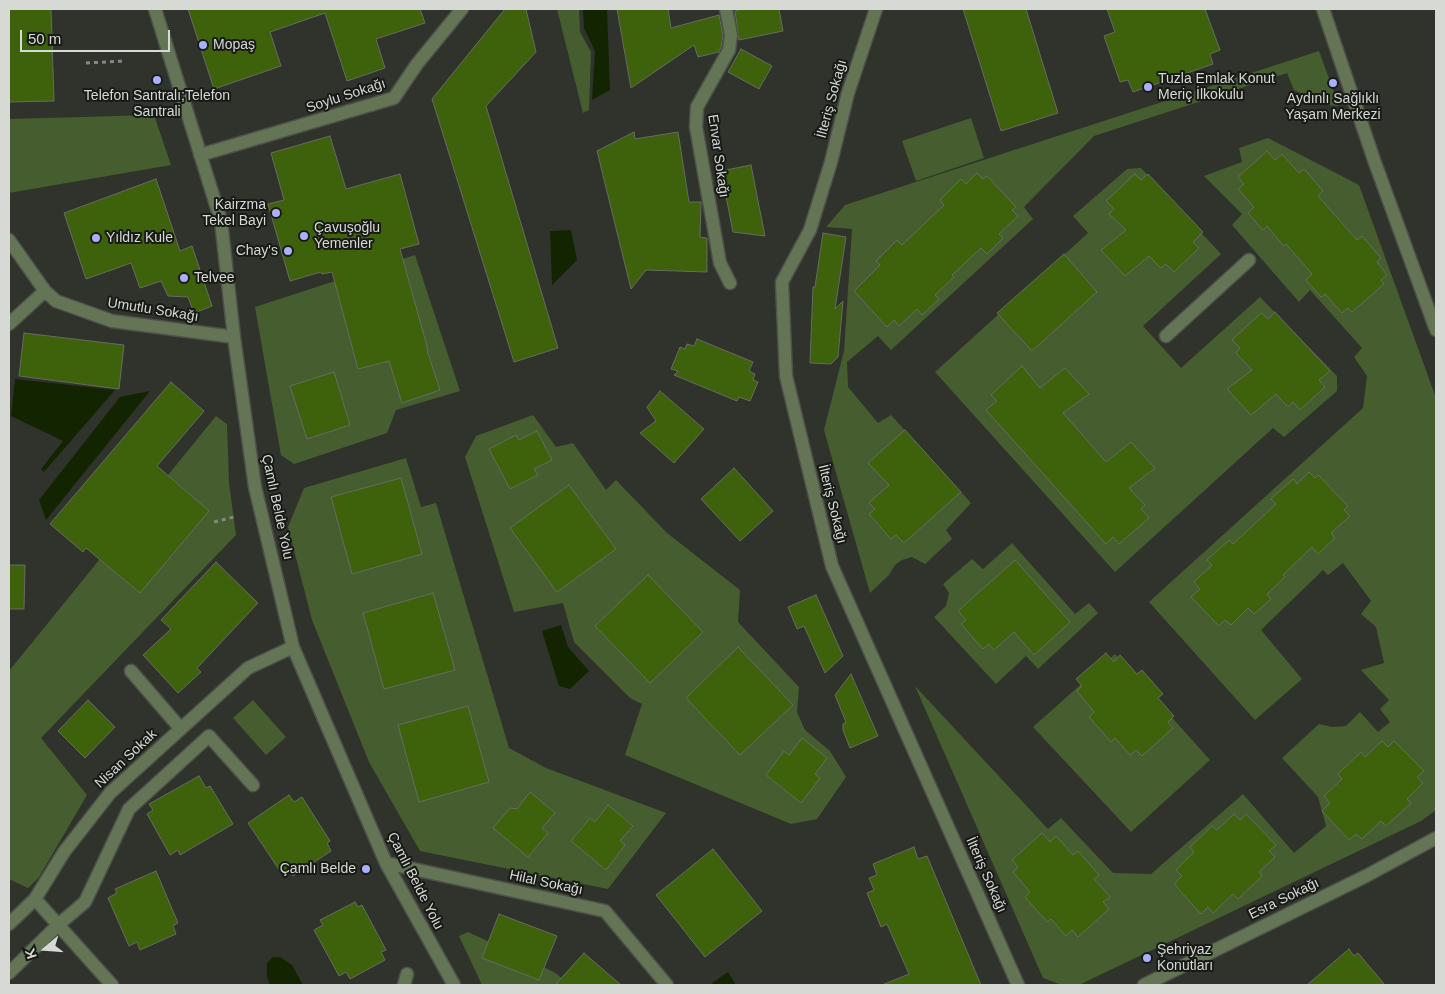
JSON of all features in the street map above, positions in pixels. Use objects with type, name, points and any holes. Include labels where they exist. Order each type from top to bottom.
[{"type":"street","name":"Çamlı Belde Yolu","points":[[155,9],[221,221],[234,337],[255,487],[293,647],[386,864],[454,985]]},
{"type":"street","name":"Soylu Sokağı","points":[[200,155],[394,98],[417,64],[462,9]]},
{"type":"street","name":"Envar Sokağı","points":[[726,9],[732,35],[728,50],[697,107],[696,127],[720,263],[730,284]]},
{"type":"street","name":"İlteriş Sokağı","points":[[876,9],[848,93],[831,162],[810,230],[782,282],[786,376],[832,566],[1018,985]]},
{"type":"street","points":[[1323,9],[1374,160],[1436,330]]},
{"type":"street","name":"Umutlu Sokağı","points":[[9,240],[44,291],[56,301],[112,321],[234,337]]},
{"type":"street","points":[[1166,336],[1249,260]]},
{"type":"street","points":[[9,324],[44,291]]},
{"type":"street","name":"Nisan Sokak","points":[[9,924],[35,899],[64,852],[110,793],[248,668],[293,647]]},
{"type":"street","points":[[131,671],[181,729]]},
{"type":"street","points":[[9,974],[84,902],[130,809],[209,736],[253,785]]},
{"type":"street","name":"Esra Sokağı","points":[[1144,985],[1366,876],[1436,838]]},
{"type":"street","name":"Hilal Sokağı","points":[[386,864],[605,911],[667,985]]},
{"type":"street","points":[[35,899],[112,985]]},
{"type":"path","points":[[86,63],[125,61]]},
{"type":"path","points":[[214,522],[234,517]]},
{"type":"shaded area","points":[[557,9],[579,9],[580,32],[591,52],[589,110],[583,113]]},
{"type":"shaded area","points":[[583,9],[607,9],[610,90],[592,100],[595,51],[584,28]]},
{"type":"shaded area","points":[[1319,51],[1339,106],[1327,105],[1294,90],[1287,73],[1094,136],[1024,207],[1033,219],[891,350],[878,336],[847,362],[848,387],[878,423],[891,415],[971,503],[946,530],[952,539],[925,564],[912,557],[902,560],[895,565],[889,575],[870,593],[824,430],[844,351],[852,229],[826,227],[845,205]]},
{"type":"shaded area","points":[[154,115],[171,165],[9,193],[9,119]]},
{"type":"shaded area","points":[[971,118],[984,158],[916,181],[902,141]]},
{"type":"shaded area","points":[[1268,138],[1359,185],[1436,398],[1436,810],[1421,821],[1079,985],[1062,985],[1043,978],[915,686],[1048,829],[1061,818],[1113,873],[1151,874],[1243,794],[1294,853],[1326,826],[1318,797],[1282,758],[1319,724],[1332,727],[1346,726],[1360,712],[1378,732],[1390,722],[1380,709],[1389,700],[1361,670],[1384,663],[1376,627],[1361,614],[1371,601],[1343,563],[1328,575],[1323,570],[1261,630],[1302,679],[1255,720],[1149,602],[1363,408],[1367,376],[1354,357],[1362,348],[1310,290],[1299,302],[1232,225],[1242,214],[1204,176],[1242,162],[1239,148]]},
{"type":"shaded area","points":[[1141,168],[1221,254],[1143,326],[1181,368],[1260,297],[1337,376],[1337,391],[1284,437],[1273,428],[1115,572],[935,372],[1088,233],[1073,216],[1127,169]]},
{"type":"shaded area","points":[[571,230],[577,260],[552,285],[550,231]]},
{"type":"shaded area","points":[[415,255],[460,391],[396,410],[387,433],[294,464],[281,455],[255,307]]},
{"type":"shaded area","points":[[15,379],[115,390],[44,472],[41,469],[63,441],[11,416]]},
{"type":"shaded area","points":[[150,391],[46,520],[39,500],[120,397]]},
{"type":"shaded area","points":[[533,415],[556,447],[573,443],[606,490],[616,480],[667,533],[740,590],[738,622],[799,687],[797,712],[805,730],[830,751],[846,777],[817,819],[791,824],[625,755],[642,704],[630,698],[574,642],[563,603],[514,612],[465,457],[476,436]]},
{"type":"shaded area","points":[[216,416],[227,424],[229,483],[236,535],[41,738],[87,795],[39,877],[28,888],[9,879],[9,671]]},
{"type":"shaded area","points":[[406,458],[421,507],[436,503],[509,748],[546,768],[666,813],[608,889],[420,851],[369,762],[312,620],[288,527],[304,488]]},
{"type":"shaded area","points":[[1012,543],[1075,614],[1089,603],[1098,613],[1038,669],[1026,656],[996,684],[934,617],[946,606],[949,593],[943,584],[972,559],[983,569]]},
{"type":"shaded area","points":[[561,625],[568,647],[589,671],[570,689],[559,686],[542,631]]},
{"type":"shaded area","points":[[1115,654],[1210,760],[1131,832],[1033,727]]},
{"type":"shaded area","points":[[253,700],[286,737],[266,755],[233,718]]},
{"type":"shaded area","points":[[468,932],[548,969],[569,985],[482,985],[459,936]]},
{"type":"shaded area","points":[[273,957],[280,957],[292,965],[303,985],[270,985],[267,977],[267,963]]},
{"type":"shaded area","points":[[728,972],[736,985],[713,985],[712,983]]},
{"type":"building","points":[[9,9],[51,9],[54,101],[9,102]]},
{"type":"building","points":[[188,9],[420,9],[425,23],[376,39],[385,68],[347,81],[325,13],[270,32],[281,66],[214,89]]},
{"type":"building","points":[[505,9],[526,9],[536,52],[486,106],[558,348],[514,362],[432,99]]},
{"type":"building","points":[[617,9],[668,9],[671,28],[719,15],[723,35],[721,47],[719,52],[698,57],[694,45],[631,88]]},
{"type":"building","points":[[742,9],[779,9],[783,31],[739,40],[735,11]]},
{"type":"building","points":[[963,9],[1026,9],[1058,113],[1001,131]]},
{"type":"building","points":[[1107,9],[1205,9],[1220,50],[1210,54],[1213,64],[1133,92],[1128,80],[1120,82],[1104,36],[1115,32]]},
{"type":"building","points":[[741,49],[772,66],[759,89],[728,72]]},
{"type":"building","points":[[634,132],[635,139],[678,132],[689,202],[701,202],[700,237],[707,238],[707,272],[646,270],[631,289],[597,151]]},
{"type":"building","points":[[330,136],[346,189],[400,174],[419,244],[400,249],[427,350],[440,390],[402,403],[389,361],[358,369],[332,272],[322,274],[321,272],[290,281],[268,204],[284,200],[271,153]]},
{"type":"building","points":[[1267,151],[1275,160],[1282,154],[1299,173],[1304,169],[1323,191],[1318,196],[1357,240],[1362,236],[1381,258],[1377,262],[1387,275],[1381,280],[1384,284],[1352,312],[1348,308],[1342,313],[1325,294],[1321,297],[1306,280],[1312,274],[1286,244],[1284,246],[1267,226],[1263,230],[1248,213],[1254,207],[1238,189],[1244,184],[1238,177]]},
{"type":"building","points":[[751,165],[765,236],[733,232],[721,171]]},
{"type":"building","points":[[977,173],[983,179],[987,176],[1016,207],[1012,210],[1018,216],[999,234],[1003,238],[987,254],[981,248],[952,275],[954,277],[935,295],[939,299],[922,315],[917,309],[899,326],[894,320],[887,327],[854,291],[880,265],[876,261],[897,240],[902,245],[944,205],[940,200],[961,179],[966,184]]},
{"type":"building","points":[[1135,174],[1141,180],[1148,174],[1203,232],[1193,242],[1199,248],[1174,272],[1166,264],[1161,268],[1149,256],[1125,276],[1101,250],[1126,230],[1109,214],[1114,209],[1106,201]]},
{"type":"building","points":[[156,179],[180,251],[192,246],[212,306],[194,313],[188,297],[168,296],[161,281],[140,288],[131,263],[86,279],[64,213]]},
{"type":"building","points":[[823,233],[846,237],[835,309],[843,301],[838,357],[831,364],[810,363],[813,287],[815,287]]},
{"type":"building","points":[[1064,254],[1097,292],[1032,351],[997,313]]},
{"type":"building","points":[[1275,312],[1330,371],[1319,380],[1325,387],[1300,410],[1293,402],[1288,407],[1276,394],[1251,415],[1227,389],[1252,370],[1236,353],[1240,348],[1232,340],[1261,313],[1268,319]]},
{"type":"building","points":[[24,333],[124,345],[119,389],[19,376]]},
{"type":"building","points":[[697,339],[753,362],[749,371],[755,374],[753,380],[758,382],[750,401],[739,397],[737,401],[674,375],[678,371],[671,369],[680,347],[685,349],[687,344],[694,346]]},
{"type":"building","points":[[1022,366],[1040,388],[1065,368],[1089,394],[1063,413],[1106,462],[1131,442],[1155,468],[1129,488],[1145,505],[1141,509],[1149,518],[1119,544],[1113,537],[1106,544],[986,410],[997,401],[991,395]]},
{"type":"building","points":[[334,372],[350,425],[307,439],[290,386]]},
{"type":"building","points":[[171,382],[204,411],[157,466],[209,511],[140,593],[86,548],[83,552],[50,524]]},
{"type":"building","points":[[660,391],[704,429],[674,463],[640,433],[656,421],[647,407]]},
{"type":"building","points":[[905,430],[961,492],[904,543],[896,535],[891,539],[869,514],[875,509],[869,503],[889,485],[868,463]]},
{"type":"building","points":[[537,431],[552,460],[534,469],[538,475],[510,489],[489,449],[516,435],[519,440]]},
{"type":"building","points":[[734,468],[773,511],[740,541],[701,499]]},
{"type":"building","points":[[1309,472],[1315,478],[1318,475],[1348,506],[1344,510],[1350,516],[1331,533],[1335,538],[1318,554],[1312,547],[1283,575],[1285,577],[1267,594],[1271,599],[1254,614],[1248,608],[1231,625],[1225,620],[1219,626],[1191,597],[1200,589],[1194,582],[1212,565],[1207,560],[1229,540],[1233,544],[1276,504],[1271,499],[1293,479],[1297,484]]},
{"type":"building","points":[[401,478],[422,554],[352,574],[331,497]]},
{"type":"building","points":[[569,485],[616,549],[557,592],[510,528]]},
{"type":"building","points":[[1015,560],[1070,622],[1034,655],[1014,632],[994,650],[989,644],[983,649],[961,624],[966,620],[958,611]]},
{"type":"building","points":[[216,562],[258,603],[197,668],[201,672],[178,693],[143,655],[171,629],[161,620]]},
{"type":"building","points":[[9,565],[25,565],[24,609],[9,609]]},
{"type":"building","points":[[648,575],[703,632],[650,683],[595,626]]},
{"type":"building","points":[[433,593],[455,670],[384,689],[363,613]]},
{"type":"building","points":[[816,595],[843,656],[825,673],[804,626],[797,629],[788,607]]},
{"type":"building","points":[[738,647],[793,705],[740,755],[686,698]]},
{"type":"building","points":[[1106,653],[1114,662],[1120,655],[1137,674],[1142,670],[1163,694],[1158,698],[1174,716],[1168,722],[1173,728],[1142,756],[1136,750],[1130,755],[1115,738],[1111,742],[1089,717],[1094,712],[1077,691],[1082,686],[1076,679]]},
{"type":"building","points":[[851,674],[878,736],[850,748],[843,730],[843,724],[846,722],[835,695]]},
{"type":"building","points":[[88,700],[115,727],[85,758],[58,731]]},
{"type":"building","points":[[468,706],[489,782],[419,802],[398,725]]},
{"type":"building","points":[[802,738],[827,758],[815,774],[820,778],[801,803],[766,775],[784,751],[789,755]]},
{"type":"building","points":[[1382,741],[1388,747],[1394,741],[1424,771],[1417,777],[1423,783],[1407,799],[1411,803],[1386,826],[1381,821],[1362,839],[1356,834],[1349,840],[1322,811],[1330,803],[1324,796],[1342,779],[1338,774],[1361,752],[1365,757]]},
{"type":"building","points":[[199,776],[206,788],[210,786],[233,824],[180,855],[178,850],[170,855],[147,814],[153,810],[149,804]]},
{"type":"building","points":[[530,792],[555,813],[542,828],[548,833],[528,857],[493,828],[510,808],[517,809]]},
{"type":"building","points":[[289,795],[294,802],[302,797],[330,841],[327,843],[331,851],[293,876],[288,870],[282,874],[248,823]]},
{"type":"building","points":[[608,805],[633,826],[620,841],[625,845],[606,870],[571,841],[590,818],[595,822]]},
{"type":"building","points":[[1234,814],[1240,820],[1246,814],[1276,845],[1269,851],[1275,857],[1259,872],[1262,876],[1238,899],[1233,894],[1213,913],[1208,907],[1201,914],[1174,884],[1182,876],[1176,870],[1194,852],[1190,847],[1212,826],[1217,830]]},
{"type":"building","points":[[1042,833],[1050,842],[1056,836],[1073,855],[1078,851],[1099,875],[1094,879],[1110,897],[1103,902],[1109,909],[1078,937],[1072,930],[1066,936],[1051,919],[1047,922],[1025,897],[1030,892],[1013,872],[1018,867],[1012,860]]},
{"type":"building","points":[[914,847],[918,859],[927,856],[981,985],[882,985],[909,974],[887,924],[881,927],[867,893],[874,890],[869,878],[877,875],[873,864]]},
{"type":"building","points":[[713,849],[762,911],[705,957],[656,895]]},
{"type":"building","points":[[156,871],[178,923],[173,926],[176,934],[140,950],[137,942],[129,946],[108,898],[117,893],[115,889]]},
{"type":"building","points":[[355,902],[358,907],[362,905],[386,950],[381,952],[385,960],[350,979],[346,972],[339,976],[314,930],[323,925],[320,920]]},
{"type":"building","points":[[499,914],[557,936],[539,980],[482,958]]},
{"type":"building","points":[[1349,949],[1354,956],[1358,953],[1385,985],[1307,985]]},
{"type":"building","points":[[584,953],[621,985],[555,985]]},
{"type":"place","name":"Mopaş","points":[[203,45]]},
{"type":"place","name":"Telefon Santralı;Telefon Santrali","points":[[157,80]]},
{"type":"place","name":"Aydınlı Sağlıklı Yaşam Merkezi","points":[[1333,83]]},
{"type":"place","name":"Tuzla Emlak Konut Meriç İlkokulu","points":[[1148,87]]},
{"type":"place","name":"Kairzma Tekel Bayi","points":[[276,213]]},
{"type":"place","name":"Çavuşoğlu Yemenler","points":[[304,236]]},
{"type":"place","name":"Yıldız Kule","points":[[96,238]]},
{"type":"place","name":"Chay's","points":[[288,251]]},
{"type":"place","name":"Telvee","points":[[184,278]]},
{"type":"place","name":"Çamlı Belde","points":[[366,869]]},
{"type":"place","name":"Şehriyaz Konutları","points":[[1147,958]]}]
